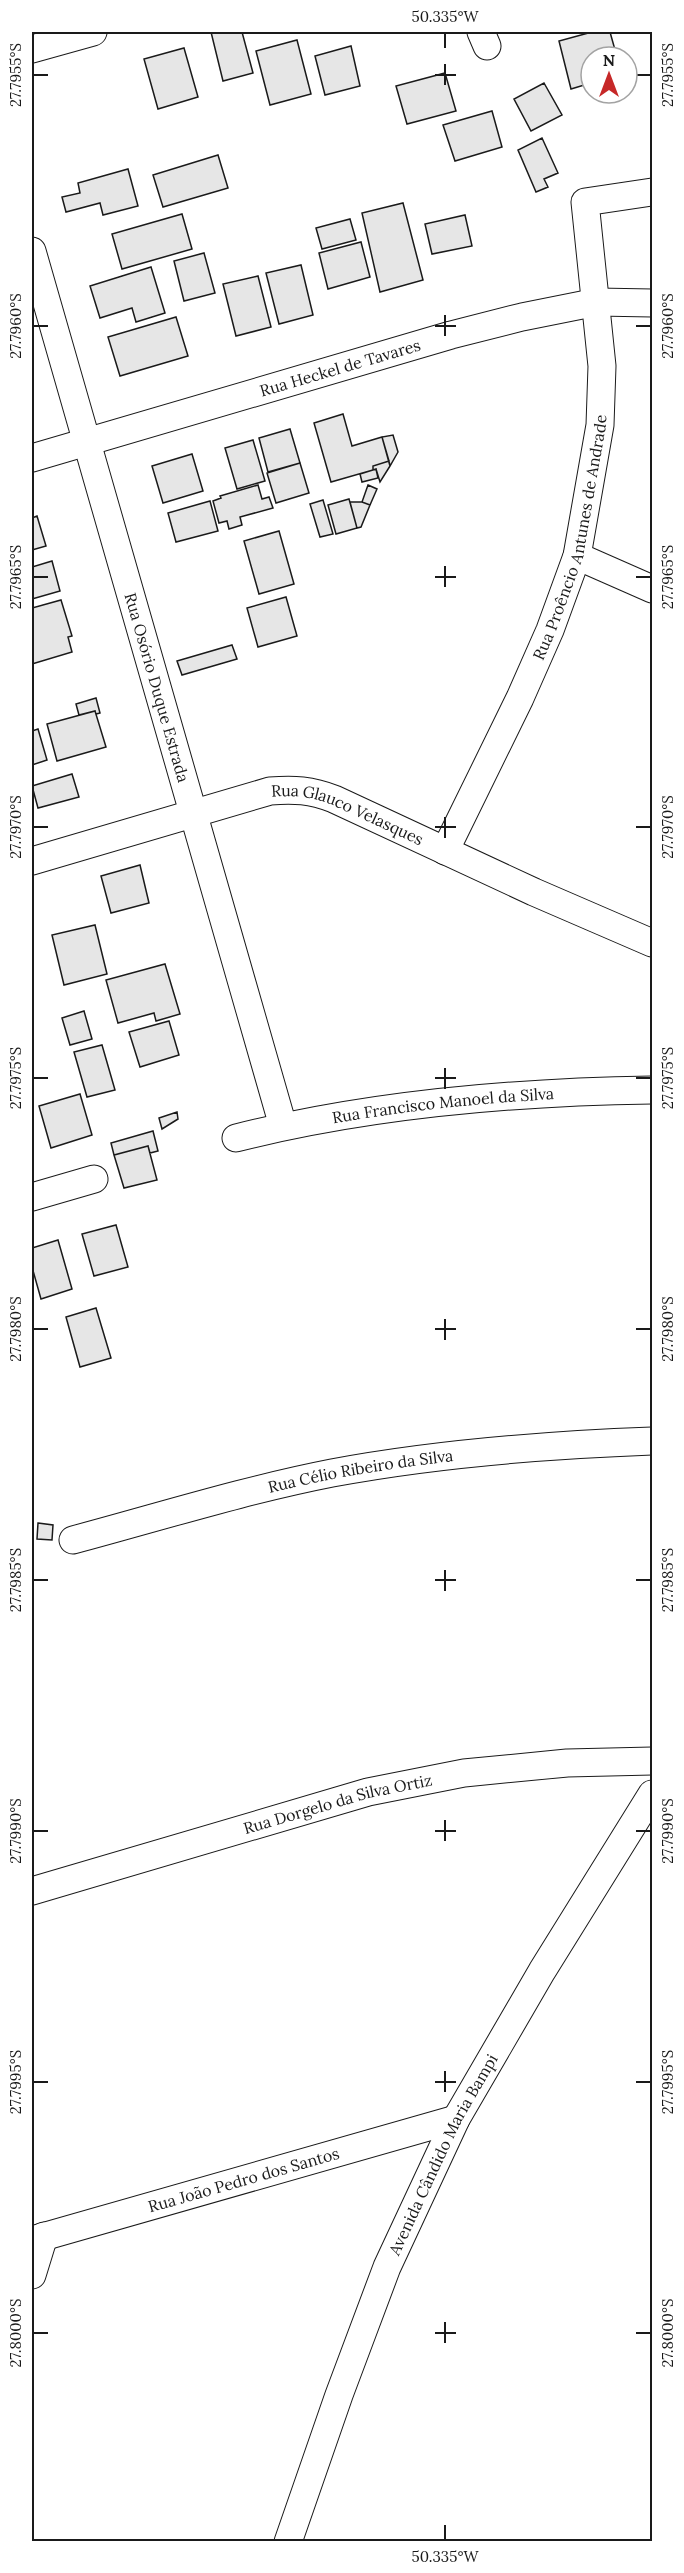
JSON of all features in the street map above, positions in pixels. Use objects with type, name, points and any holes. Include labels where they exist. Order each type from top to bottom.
[{"type":"street","points":[[32,49],[93,32]]},
{"type":"street","name":"Rua Proêncio Antunes de Andrade","points":[[445,851],[520,698],[550,630],[577,556],[600,426],[602,366],[585,202],[652,192]]},
{"type":"street","name":"Rua Osório Duque Estrada","points":[[32,251],[283,1126]]},
{"type":"street","name":"Rua Heckel de Tavares","points":[[32,458],[452,335],[522,317],[597,302],[652,303]]},
{"type":"street","points":[[577,556],[652,589]]},
{"type":"street","name":"Rua Glauco Velasques","points":[[32,861],[270,791],[305,789],[334,799],[652,943]]},
{"type":"street","name":"Rua Francisco Manoel da Silva","points":[[236,1138],[283,1126],[420,1105],[544,1093],[652,1090]]},
{"type":"street","points":[[32,1197],[94,1179]]},
{"type":"street","name":"Rua Célio Ribeiro da Silva","points":[[73,1540],[331,1474],[423,1458],[511,1448],[652,1441]]},
{"type":"street","name":"Rua Dorgelo da Silva Ortiz","points":[[32,1891],[369,1792],[464,1773],[567,1763],[652,1761]]},
{"type":"street","name":"Avenida Cândido Maria Bampi","points":[[288,2541],[387,2267],[456,2119],[560,1942],[652,1794]]},
{"type":"street","name":"Rua João Pedro dos Santos","points":[[38,2238],[456,2119]]},
{"type":"street","points":[[32,2275],[38,2238]]},
{"type":"building","points":[[211,32],[242,32],[253,73],[223,81]]},
{"type":"building","points":[[592,32],[610,32],[614,45],[579,45],[579,87],[571,89],[559,41]]},
{"type":"building","points":[[297,40],[311,94],[270,105],[256,51]]},
{"type":"building","points":[[351,46],[360,86],[325,95],[315,56]]},
{"type":"building","points":[[184,48],[198,97],[158,109],[144,59]]},
{"type":"building","points":[[445,73],[456,111],[407,124],[396,86]]},
{"type":"building","points":[[544,83],[562,115],[531,131],[514,99]]},
{"type":"building","points":[[492,111],[502,147],[455,161],[443,125]]},
{"type":"building","points":[[542,138],[558,173],[544,179],[548,187],[536,192],[518,150]]},
{"type":"building","points":[[218,155],[228,188],[163,207],[153,175]]},
{"type":"building","points":[[128,169],[138,206],[103,215],[100,203],[66,212],[62,197],[80,193],[78,183]]},
{"type":"building","points":[[403,203],[423,280],[380,292],[362,213]]},
{"type":"building","points":[[182,214],[192,249],[122,269],[112,234]]},
{"type":"building","points":[[465,215],[472,246],[432,254],[425,224]]},
{"type":"building","points":[[350,219],[356,240],[322,249],[316,228]]},
{"type":"building","points":[[361,242],[370,277],[328,289],[319,253]]},
{"type":"building","points":[[204,253],[215,293],[184,301],[174,261]]},
{"type":"building","points":[[301,265],[313,315],[279,324],[266,273]]},
{"type":"building","points":[[151,267],[165,313],[136,322],[132,308],[100,318],[90,286]]},
{"type":"building","points":[[258,276],[271,327],[236,336],[223,284]]},
{"type":"building","points":[[176,317],[188,356],[120,376],[108,337]]},
{"type":"building","points":[[343,414],[352,446],[382,437],[389,461],[373,466],[373,470],[331,482],[314,423]]},
{"type":"building","points":[[290,429],[300,463],[268,472],[259,438]]},
{"type":"building","points":[[393,435],[398,452],[390,466],[382,437]]},
{"type":"building","points":[[253,440],[265,481],[237,489],[225,448]]},
{"type":"building","points":[[192,454],[203,491],[163,503],[152,466]]},
{"type":"building","points":[[389,461],[390,466],[380,482],[373,466]]},
{"type":"building","points":[[300,463],[309,493],[276,503],[267,473]]},
{"type":"building","points":[[376,469],[378,478],[362,482],[360,474]]},
{"type":"building","points":[[258,485],[262,499],[269,497],[273,508],[240,517],[242,525],[229,529],[227,521],[219,523],[213,501],[221,498],[220,496]]},
{"type":"building","points":[[368,485],[377,489],[370,505],[362,502]]},
{"type":"building","points":[[349,499],[357,528],[336,534],[328,505]]},
{"type":"building","points":[[323,500],[333,534],[320,537],[310,504]]},
{"type":"building","points":[[210,501],[218,531],[176,542],[168,513]]},
{"type":"building","points":[[350,502],[370,505],[361,527],[357,528]]},
{"type":"building","points":[[37,516],[46,546],[32,550],[32,518]]},
{"type":"building","points":[[279,531],[294,584],[259,594],[244,541]]},
{"type":"building","points":[[52,561],[60,591],[32,599],[32,567]]},
{"type":"building","points":[[286,597],[297,636],[258,647],[247,608]]},
{"type":"building","points":[[61,600],[72,636],[68,637],[72,652],[32,664],[32,608]]},
{"type":"building","points":[[232,645],[237,659],[182,675],[177,661]]},
{"type":"building","points":[[96,698],[100,713],[96,714],[95,711],[79,715],[76,704]]},
{"type":"building","points":[[95,711],[106,747],[57,761],[47,724]]},
{"type":"building","points":[[38,729],[47,760],[32,765],[32,731]]},
{"type":"building","points":[[72,774],[79,797],[38,808],[32,786]]},
{"type":"building","points":[[140,865],[149,903],[111,913],[101,876]]},
{"type":"building","points":[[95,925],[107,974],[64,985],[52,935]]},
{"type":"building","points":[[165,964],[180,1014],[156,1021],[154,1013],[118,1023],[106,980]]},
{"type":"building","points":[[84,1011],[92,1039],[70,1045],[62,1018]]},
{"type":"building","points":[[169,1021],[179,1055],[140,1067],[129,1032]]},
{"type":"building","points":[[102,1045],[115,1090],[87,1097],[74,1052]]},
{"type":"building","points":[[80,1094],[92,1135],[51,1148],[39,1106]]},
{"type":"building","points":[[177,1112],[178,1119],[162,1129],[159,1118]]},
{"type":"building","points":[[153,1131],[158,1151],[150,1153],[148,1146],[114,1155],[111,1143]]},
{"type":"building","points":[[148,1146],[157,1180],[124,1188],[114,1155]]},
{"type":"building","points":[[116,1225],[128,1267],[94,1276],[82,1234]]},
{"type":"building","points":[[58,1240],[72,1289],[41,1299],[32,1267],[32,1248]]},
{"type":"building","points":[[96,1308],[111,1358],[80,1367],[66,1317]]},
{"type":"building","points":[[38,1523],[53,1525],[52,1540],[37,1539]]}]
